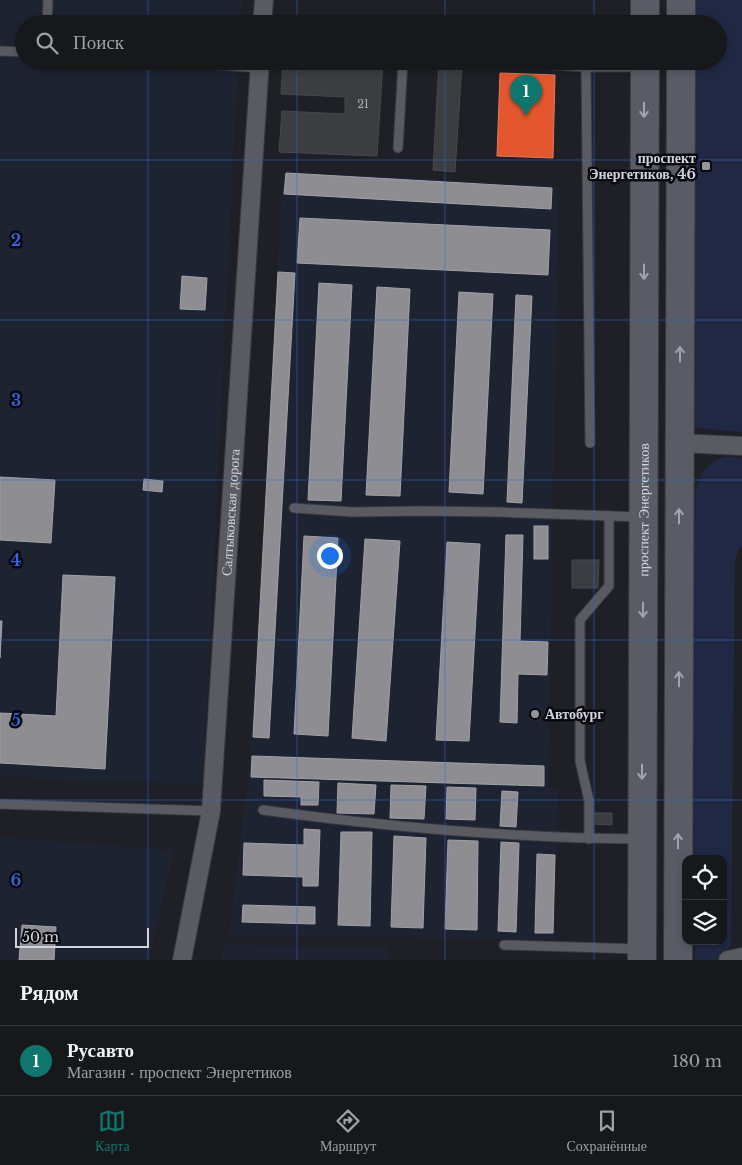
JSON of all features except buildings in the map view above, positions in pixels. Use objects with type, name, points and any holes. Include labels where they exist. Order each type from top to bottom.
[{"type":"main road","points":[[645,0],[645,15]]},
{"type":"main road","points":[[681,0],[681,15]]},
{"type":"main road","name":"проспект Энергетиков","points":[[642,955],[645,70]]},
{"type":"main road","points":[[678,960],[681,70]]},
{"type":"street","points":[[263,15],[264,0]]},
{"type":"street","name":"Салтыковская дорога","points":[[182,960],[211,811],[260,70]]},
{"type":"street","points":[[680,442],[742,446]]},
{"type":"lane","points":[[47,15],[48,0]]},
{"type":"lane","points":[[0,51],[15,52]]},
{"type":"lane","points":[[398,148],[402,70]]},
{"type":"lane","points":[[586,70],[590,443]]},
{"type":"lane","points":[[294,508],[352,512],[497,512],[643,517]]},
{"type":"lane","points":[[589,838],[589,801],[580,761],[580,620],[609,586],[609,516]]},
{"type":"lane","points":[[0,804],[211,811]]},
{"type":"lane","points":[[262,810],[330,819],[555,838],[642,840]]},
{"type":"lane","points":[[504,945],[642,955]]},
{"type":"shaded area","points":[[0,0],[242,0],[241,15],[15,15],[15,70],[238,70],[203,784],[0,776]]},
{"type":"shaded area","points":[[695,0],[742,0],[742,432],[693,428],[695,70],[727,70],[727,15],[695,15]]},
{"type":"shaded area","points":[[283,171],[559,186],[548,788],[558,789],[555,940],[229,935],[248,778]]},
{"type":"shaded area","points":[[725,457],[742,459],[742,545],[735,562],[731,946],[715,960],[695,960],[695,945],[727,945],[727,855],[694,855],[694,501],[702,474],[706,468]]},
{"type":"shaded area","points":[[0,837],[174,850],[149,960],[0,960]]},
{"type":"shaded area","points":[[225,945],[387,946],[388,960],[221,960]]},
{"type":"place","name":"Русавто","points":[[526,116]]},
{"type":"place","name":"проспект Энергетиков, 46","points":[[706,166]]},
{"type":"place","name":"Автобург","points":[[535,714]]}]
